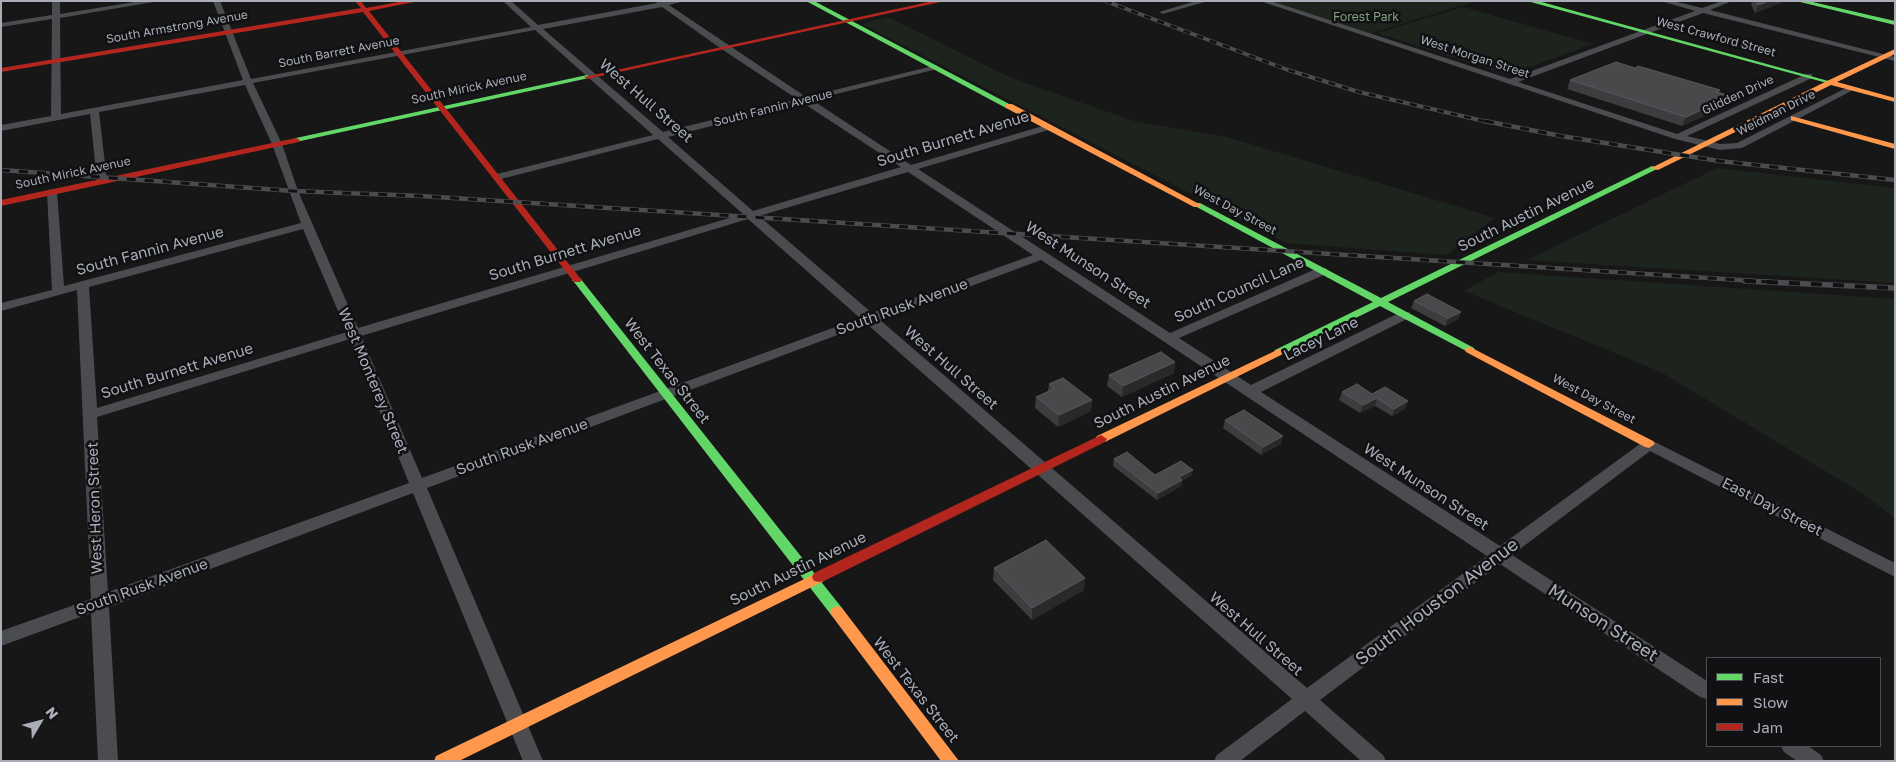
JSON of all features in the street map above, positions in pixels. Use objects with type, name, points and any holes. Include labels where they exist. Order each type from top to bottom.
[{"type":"main road","name":"South Armstrong Avenue","points":[[1,70],[229,32],[361,6],[416,1]]},
{"type":"main road","name":"West Day Street","points":[[809,1],[1649,444]]},
{"type":"main road","name":"South Mirick Avenue","points":[[1,203],[942,1]]},
{"type":"main road","name":"West Crawford Street","points":[[1530,1],[1895,100]]},
{"type":"main road","points":[[1799,1],[1895,23]]},
{"type":"main road","name":"West Texas Street","points":[[361,6],[812,579],[952,761]]},
{"type":"main road","name":"South Austin Avenue","points":[[442,761],[1829,82],[1889,57],[1895,51]]},
{"type":"main road","points":[[1794,118],[1895,147]]},
{"type":"street","points":[[56,1],[56,118]]},
{"type":"street","points":[[1,25],[156,1]]},
{"type":"street","name":"West Monterey Street","points":[[216,1],[248,82],[277,144],[307,225],[533,761]]},
{"type":"street","name":"West Hull Street","points":[[506,1],[1376,761]]},
{"type":"street","name":"South Barrett Avenue","points":[[1,128],[400,54],[661,3],[681,1]]},
{"type":"street","points":[[1163,12],[1205,1]]},
{"type":"street","name":"West Morgan Street","points":[[1263,1],[1678,137]]},
{"type":"street","points":[[1664,1],[1889,57]]},
{"type":"street","points":[[1510,82],[1729,1]]},
{"type":"street","name":"West Munson Street","points":[[661,3],[726,48],[1500,555]]},
{"type":"street","name":"South Fannin Avenue","points":[[496,177],[934,67]]},
{"type":"street","name":"Glidden Drive","points":[[1678,137],[1808,76]]},
{"type":"street","name":"Weidman Drive","points":[[1678,137],[1720,147],[1738,146],[1853,88]]},
{"type":"street","points":[[94,111],[102,181]]},
{"type":"street","name":"South Burnett Avenue","points":[[91,414],[567,269],[1049,127]]},
{"type":"street","points":[[52,192],[58,292]]},
{"type":"street","name":"South Fannin Avenue","points":[[1,307],[307,225]]},
{"type":"street","name":"South Rusk Avenue","points":[[1,639],[1043,255]]},
{"type":"street","name":"South Council Lane","points":[[1170,338],[1322,271]]},
{"type":"street","name":"West Heron Street","points":[[83,285],[108,761]]},
{"type":"street","name":"Lacey Lane","points":[[1251,392],[1405,315]]},
{"type":"street","name":"South Houston Avenue","points":[[1224,761],[1649,444]]},
{"type":"street","name":"East Day Street","points":[[1649,444],[1895,571]]},
{"type":"street","name":"Munson Street","points":[[1500,555],[1706,690]]},
{"type":"street","points":[[1793,747],[1814,761]]},
{"type":"green space","name":"Forest Park","points":[[1268,1],[1477,1],[1368,34]]},
{"type":"green space","points":[[1463,7],[1593,44],[1508,75],[1377,33]]},
{"type":"green space","points":[[888,17],[1011,78],[1134,121],[1227,137],[1495,218],[1447,255],[1286,243],[862,24]]},
{"type":"green space","points":[[1717,168],[1895,188],[1895,283],[1527,260]]},
{"type":"green space","points":[[1498,272],[1895,299],[1895,518],[1862,493],[1661,372],[1464,291]]},
{"type":"building","points":[[1757,1],[1769,1],[1758,5]]},
{"type":"building","points":[[1616,62],[1635,68],[1638,66],[1720,90],[1716,92],[1732,96],[1686,117],[1570,80]]},
{"type":"building","points":[[1427,294],[1461,312],[1448,318],[1414,301]]},
{"type":"building","points":[[1161,352],[1175,362],[1123,386],[1109,375]]},
{"type":"building","points":[[1063,378],[1092,400],[1059,415],[1036,397],[1054,389],[1049,384]]},
{"type":"building","points":[[1357,384],[1372,394],[1385,387],[1408,401],[1394,409],[1377,398],[1363,405],[1342,392]]},
{"type":"building","points":[[1244,410],[1283,436],[1263,447],[1225,420]]},
{"type":"building","points":[[1127,452],[1155,475],[1181,461],[1193,470],[1179,477],[1182,480],[1158,493],[1114,459]]},
{"type":"building","points":[[1046,540],[1085,578],[1032,608],[994,568]]},
{"type":"railway","points":[[1105,1],[1288,70],[1359,92],[1492,123]]},
{"type":"railway","points":[[1485,121],[1561,136],[1719,161],[1895,180]]},
{"type":"railway","points":[[1,170],[293,191],[421,196],[1771,282]]},
{"type":"railway","points":[[1745,281],[1895,288]]},
{"type":"traffic: fast","points":[[809,1],[1009,106]]},
{"type":"traffic: fast","points":[[1530,1],[1829,82]]},
{"type":"traffic: fast","points":[[1799,1],[1895,23]]},
{"type":"traffic: fast","points":[[296,140],[587,77]]},
{"type":"traffic: fast","points":[[1279,352],[1655,168]]},
{"type":"traffic: fast","points":[[1197,205],[1470,350]]},
{"type":"traffic: fast","points":[[577,280],[837,612]]},
{"type":"traffic: slow","points":[[1655,168],[1895,51]]},
{"type":"traffic: slow","points":[[1829,82],[1895,100]]},
{"type":"traffic: slow","points":[[1009,106],[1197,205]]},
{"type":"traffic: slow","points":[[1794,118],[1895,147]]},
{"type":"traffic: slow","points":[[1470,350],[1649,444]]},
{"type":"traffic: slow","points":[[1101,439],[1279,352]]},
{"type":"traffic: slow","points":[[442,761],[819,577]]},
{"type":"traffic: slow","points":[[837,612],[951,761]]},
{"type":"traffic: jam","points":[[358,1],[577,280]]},
{"type":"traffic: jam","points":[[1,70],[416,1]]},
{"type":"traffic: jam","points":[[587,77],[942,1]]},
{"type":"traffic: jam","points":[[1,203],[296,140]]},
{"type":"traffic: jam","points":[[819,577],[1101,439]]}]
